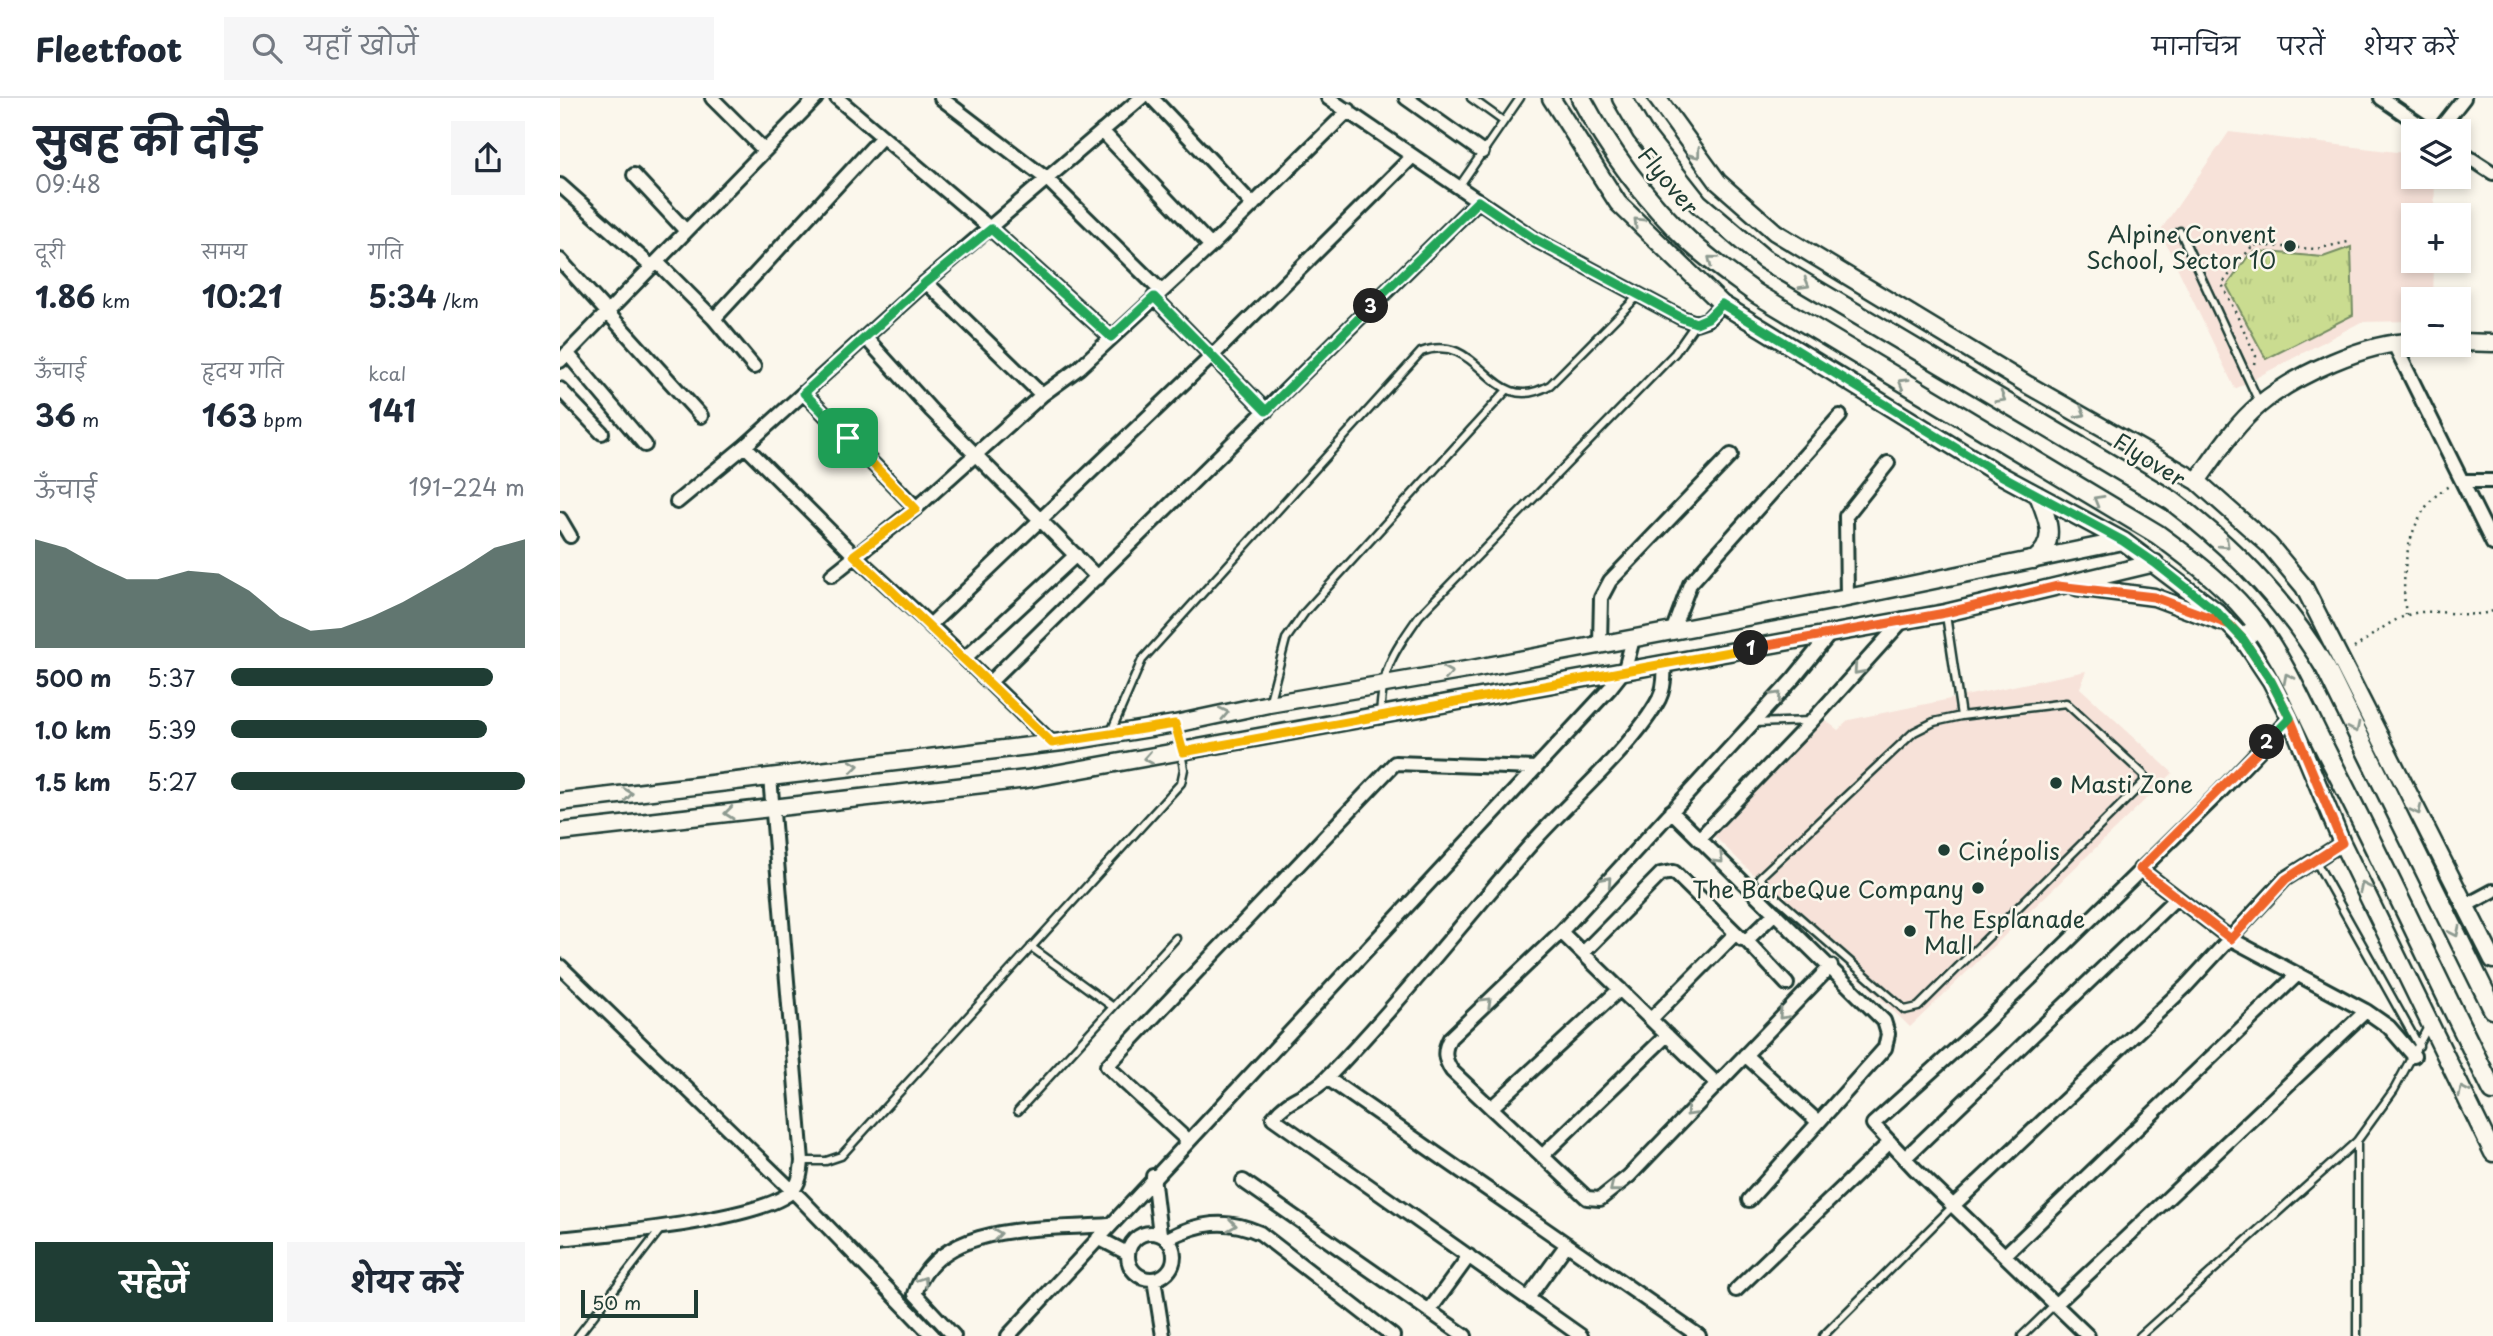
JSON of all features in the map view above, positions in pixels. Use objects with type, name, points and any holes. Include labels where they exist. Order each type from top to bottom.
[{"type":"main road","name":"Flyover","points":[[1581,98],[1600,131],[1659,208],[1688,240],[1719,266],[1757,294],[2157,534],[2209,573],[2258,626],[2352,802],[2493,1091]]},
{"type":"main road","name":"Flyover","points":[[1622,98],[1642,132],[1698,203],[1763,260],[2172,501],[2237,555],[2267,586],[2307,638],[2333,682],[2493,1009]]},
{"type":"main road","points":[[2243,639],[2258,626]]},
{"type":"street","points":[[712,98],[764,150]]},
{"type":"street","points":[[645,445],[564,351],[609,311],[816,98]]},
{"type":"street","points":[[837,98],[991,229],[1111,337]]},
{"type":"street","points":[[941,98],[1048,180],[1266,411]]},
{"type":"street","points":[[677,502],[745,446],[926,282],[1141,98]]},
{"type":"street","points":[[1152,98],[1253,205]]},
{"type":"street","points":[[1328,98],[1536,240],[1696,323],[1708,318],[1722,304]]},
{"type":"street","points":[[1406,98],[1482,152]]},
{"type":"street","points":[[1551,98],[1573,137],[1618,203],[1722,304],[2038,495],[2123,541],[2155,563],[2243,639],[2271,681],[2290,718],[2342,843],[2493,1153]]},
{"type":"street","points":[[1657,98],[1718,182],[1775,232],[2028,385],[2197,481],[2269,545],[2304,587],[2493,960]]},
{"type":"street","points":[[2381,98],[2412,119]]},
{"type":"street","points":[[2447,119],[2463,98]]},
{"type":"street","points":[[832,575],[854,555],[916,509],[1111,337],[1211,246],[1349,110]]},
{"type":"street","points":[[1102,131],[1211,246]]},
{"type":"street","points":[[714,319],[881,138]]},
{"type":"street","points":[[930,625],[1213,355],[1413,156]]},
{"type":"street","points":[[2471,159],[2492,172]]},
{"type":"street","points":[[634,175],[686,231]]},
{"type":"street","points":[[560,185],[714,319],[754,368]]},
{"type":"street","points":[[990,682],[1478,201]]},
{"type":"street","points":[[560,260],[609,311],[701,416]]},
{"type":"street","points":[[926,282],[1042,396]]},
{"type":"street","points":[[866,338],[931,410],[1098,578]]},
{"type":"street","points":[[2197,481],[2234,430],[2260,404],[2332,361],[2393,342],[2401,342]]},
{"type":"street","points":[[2393,342],[2493,544]]},
{"type":"street","points":[[2471,342],[2493,343]]},
{"type":"street","points":[[560,388],[602,433]]},
{"type":"street","points":[[804,393],[916,509]]},
{"type":"street","points":[[1672,632],[1689,584],[1840,416]]},
{"type":"street","points":[[745,446],[854,555],[965,657],[1052,743]]},
{"type":"street","points":[[1600,643],[1601,598],[1610,581],[1731,455]]},
{"type":"street","points":[[1847,598],[1846,516],[1888,463]]},
{"type":"street","points":[[2462,481],[2493,481]]},
{"type":"street","points":[[2032,561],[2045,551],[2049,541],[2049,528],[2038,495]]},
{"type":"street","points":[[560,519],[570,536]]},
{"type":"street","points":[[560,802],[1052,743],[1175,724],[1269,704],[1672,632],[2123,541]]},
{"type":"street","points":[[965,657],[1076,555]]},
{"type":"street","points":[[560,832],[1027,779],[1945,613],[2155,563]]},
{"type":"street","points":[[2058,586],[2154,597],[2230,625]]},
{"type":"street","points":[[1699,839],[1812,721],[1904,619]]},
{"type":"street","points":[[1829,635],[1561,932],[1450,1038],[1446,1046],[1446,1061],[1452,1071],[1587,1198],[1600,1199],[1629,1176],[1830,966]]},
{"type":"street","points":[[1008,1336],[1625,669],[1633,639]]},
{"type":"street","points":[[1581,1336],[1562,1331],[1528,1298],[1273,1118],[1282,1105],[1311,1093],[1327,1078],[1534,841],[1641,725],[1660,697],[1665,679],[1664,663]]},
{"type":"street","points":[[2088,1336],[1873,1124],[1985,1023],[2218,794],[2290,718]]},
{"type":"street","points":[[1188,1140],[1107,1066],[1395,763],[1536,768]]},
{"type":"street","points":[[560,1239],[663,1227],[769,1205],[792,1191],[801,1176],[802,1161],[770,777]]},
{"type":"street","points":[[1671,811],[1884,1021],[1888,1034],[1885,1048],[1749,1200]]},
{"type":"street","points":[[1954,1205],[2120,1050],[2231,939],[2286,879],[2314,858],[2342,843]]},
{"type":"street","points":[[2140,869],[2175,899],[2231,939],[2366,1011],[2416,1051]]},
{"type":"street","points":[[1583,953],[1661,874],[1669,871],[1674,872],[1787,985]]},
{"type":"street","points":[[2465,906],[2493,891]]},
{"type":"street","points":[[1905,1158],[2175,899]]},
{"type":"street","points":[[1651,1019],[1740,936],[1775,913]]},
{"type":"street","points":[[1561,932],[1717,1084]]},
{"type":"street","points":[[560,966],[792,1191],[933,1336]]},
{"type":"street","points":[[2006,1254],[2298,974]]},
{"type":"street","points":[[1491,1108],[1620,989]]},
{"type":"street","points":[[2057,1303],[2366,1011]]},
{"type":"street","points":[[1542,1156],[1667,1035]]},
{"type":"street","points":[[1745,1055],[1817,1121]]},
{"type":"street","points":[[1327,1078],[1699,1336]]},
{"type":"street","points":[[1736,1290],[1890,1142]]},
{"type":"street","points":[[1153,1177],[1164,1236],[1174,1252],[1172,1266],[1153,1279]]},
{"type":"street","points":[[1243,1181],[1465,1336]]},
{"type":"street","points":[[1127,1253],[1139,1235],[1164,1236],[1197,1225],[1216,1223],[1245,1227],[1260,1233],[1393,1336]]},
{"type":"street","points":[[954,1336],[915,1294],[918,1285],[937,1261],[959,1242],[1002,1233],[1109,1225]]},
{"type":"street","points":[[1098,1238],[1127,1253],[1134,1272],[1153,1279]]},
{"type":"street","points":[[1528,1298],[1567,1244]]},
{"type":"street","points":[[1429,1311],[1469,1256]]},
{"type":"street","points":[[1153,1279],[1163,1336]]},
{"type":"lane","points":[[1471,98],[1503,121]]},
{"type":"lane","points":[[1458,188],[1520,98]]},
{"type":"lane","points":[[2180,231],[2260,404]]},
{"type":"lane","points":[[1110,734],[1131,680],[1142,660],[1421,352],[1439,347],[1458,351],[1507,390],[1521,396],[1550,385],[1640,294]]},
{"type":"lane","points":[[1380,716],[1382,684],[1390,658],[1419,616],[1675,353],[1696,323]]},
{"type":"lane","points":[[1269,704],[1286,639],[1305,611],[1507,390]]},
{"type":"lane","points":[[1945,613],[1961,716]]},
{"type":"lane","points":[[2066,703],[2144,775],[2144,782],[1918,1007],[1905,1010],[1768,889],[1760,877],[1914,732],[1934,722],[1961,716],[2066,703]]},
{"type":"lane","points":[[1752,723],[1812,721]]},
{"type":"lane","points":[[802,1161],[827,1161],[841,1156],[1181,783],[1183,752],[1175,724]]},
{"type":"lane","points":[[2314,858],[2416,1051]]},
{"type":"lane","points":[[1018,1111],[1176,938]]},
{"type":"lane","points":[[1031,947],[1113,1007]]},
{"type":"lane","points":[[2140,1336],[2357,1141],[2416,1051],[2430,1023]]},
{"type":"lane","points":[[2357,1141],[2357,1336]]},
{"type":"lane","points":[[1823,1336],[1954,1205]]},
{"type":"lane","points":[[578,1336],[663,1227]]},
{"type":"lane","points":[[2022,1336],[2057,1303]]},
{"type":"path","points":[[2250,381],[2256,356],[2222,284],[2253,245],[2316,249],[2348,242]]},
{"type":"path","points":[[2406,615],[2403,573],[2406,549],[2417,525],[2435,498],[2446,488],[2462,481]]},
{"type":"path","points":[[2340,658],[2406,615],[2422,612],[2482,614],[2493,611]]},
{"type":"shaded area","name":"Alpine Convent School, Sector 10","points":[[2229,132],[2401,153],[2401,189],[2435,189],[2434,203],[2401,203],[2401,273],[2434,273],[2433,287],[2401,287],[2401,321],[2361,322],[2235,389],[2160,231]]},
{"type":"shaded area","name":"The Esplanade Mall","points":[[2086,671],[2080,688],[2173,773],[1910,1027],[1712,834],[1825,720],[1838,730],[1849,720]]},
{"type":"green space","points":[[2351,247],[2353,315],[2266,359],[2227,286],[2249,255],[2257,251],[2323,257]]},
{"type":"place","name":"Alpine Convent School, Sector 10","points":[[2290,246]]},
{"type":"place","name":"Masti Zone","points":[[2056,783]]},
{"type":"place","name":"Cinépolis","points":[[1944,850]]},
{"type":"place","name":"The BarbeQue Company","points":[[1978,888]]},
{"type":"place","name":"The Esplanade Mall","points":[[1910,931]]},
{"type":"route","points":[[848,438],[804,393],[926,282],[991,229],[1111,337],[1154,297],[1266,411],[1478,201],[1536,240],[1682,318],[1696,323],[1708,318],[1722,304],[1995,472],[2123,541],[2155,563],[2230,625],[2243,639],[2271,681],[2290,718],[2218,794],[2140,869],[2175,899],[2231,939],[2286,879],[2314,858],[2342,843],[2290,718],[2271,681],[2243,639],[2230,625],[2154,597],[2091,587],[2058,586],[1945,613],[1625,669],[1183,752],[1175,724],[1052,743],[965,657],[854,555],[916,509],[848,438]]}]
